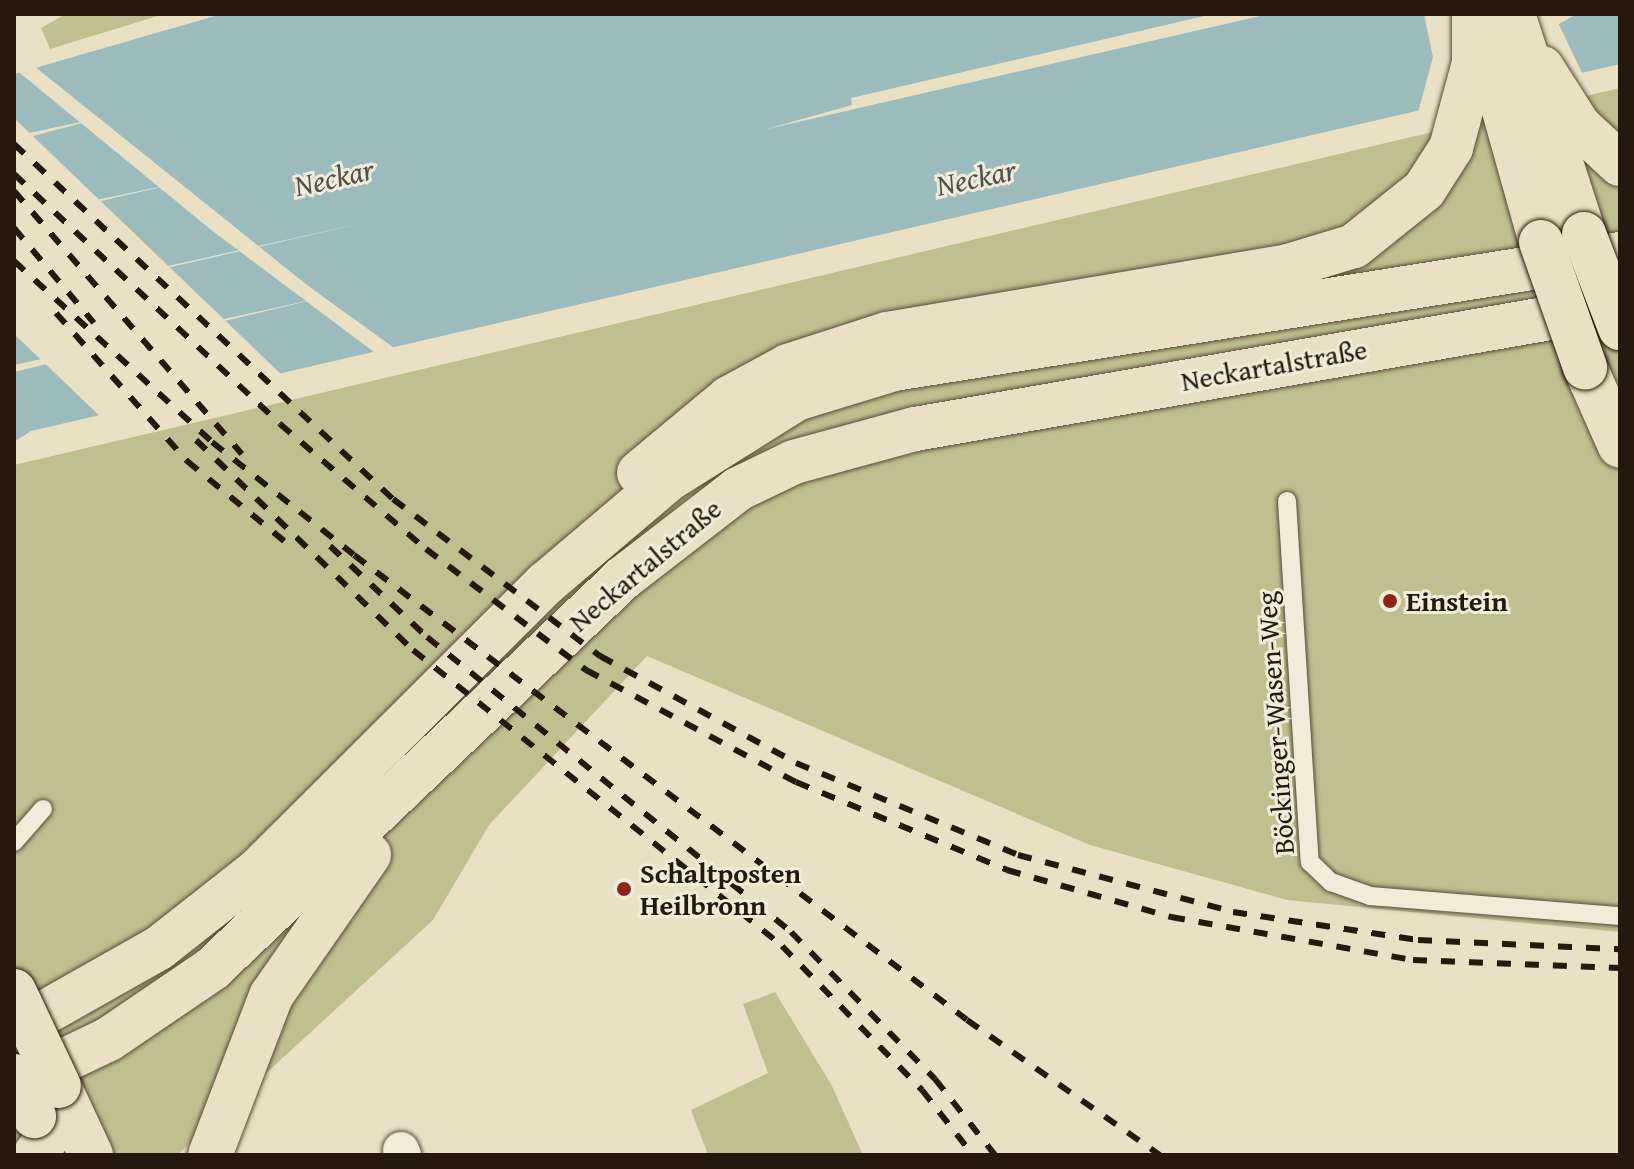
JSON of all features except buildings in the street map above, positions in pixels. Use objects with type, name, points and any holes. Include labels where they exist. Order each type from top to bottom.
[{"type":"main road","points":[[1476,14],[1539,117],[1602,244],[1620,328]]},
{"type":"main road","name":"Neckartalstraße","points":[[545,584],[603,507],[678,437],[788,366],[887,334],[1288,266],[1354,246],[1424,190],[1456,134],[1474,63],[1476,14]]},
{"type":"main road","points":[[1514,14],[1539,117],[1541,242],[1585,367],[1620,446]]},
{"type":"main road","points":[[1539,117],[1620,164]]},
{"type":"main road","name":"Neckartalstraße","points":[[45,1121],[25,1011],[159,948],[257,871],[545,584],[669,479],[745,428],[796,399],[848,382],[996,352],[1602,244]]},
{"type":"main road","name":"Neckartalstraße","points":[[45,1121],[109,1039],[212,969],[692,518],[794,462],[1101,394],[1620,306]]},
{"type":"main road","points":[[210,1155],[271,996],[444,749]]},
{"type":"main road","name":"Neckartalstraße","points":[[14,1076],[45,1121],[91,1155]]},
{"type":"lane","name":"Böckinger-Wasen-Weg","points":[[1287,501],[1310,862],[1331,882],[1370,896],[1620,916]]},
{"type":"lane","points":[[14,842],[43,809]]},
{"type":"green space","points":[[66,14],[164,14],[50,49],[41,28]]},
{"type":"green space","points":[[1620,88],[1620,932],[1287,900],[1090,845],[647,656],[489,825],[433,920],[177,1155],[14,1155],[14,465]]},
{"type":"green space","points":[[775,992],[831,1084],[863,1155],[708,1155],[691,1110],[768,1073],[743,1004]]},
{"type":"water","name":"Neckar","points":[[222,14],[1213,14],[851,98],[852,105],[763,130],[1269,14],[1554,14],[1557,25],[1577,14],[1620,14],[1620,64],[31,431],[14,442],[14,372],[329,296],[14,365],[14,303],[367,222],[14,300],[14,221],[183,182],[14,217],[14,141],[105,117],[14,136],[14,74]]},
{"type":"pier","points":[[1424,14],[1554,14],[1584,77],[1417,116],[1433,57]]},
{"type":"pier","points":[[34,66],[307,285],[397,350],[378,355],[210,229],[15,69]]},
{"type":"pier","points":[[14,118],[283,376],[102,418],[14,334]]},
{"type":"railway","points":[[14,144],[393,499],[600,656],[796,763],[1018,855],[1233,912],[1418,940],[1620,949]]},
{"type":"railway","points":[[14,174],[280,424],[426,549],[586,670],[796,782],[1007,870],[1171,917],[1413,960],[1620,968]]},
{"type":"railway","points":[[14,191],[242,454]]},
{"type":"railway","points":[[14,228],[94,323]]},
{"type":"railway","points":[[14,261],[212,442],[354,555],[967,1020],[1160,1155]]},
{"type":"railway","points":[[56,313],[187,461],[284,541]]},
{"type":"railway","points":[[196,440],[413,650],[782,946],[922,1090],[973,1155]]},
{"type":"railway","points":[[330,546],[427,637],[791,932],[935,1079],[995,1155]]},
{"type":"place","name":"Einstein","points":[[1390,601]]},
{"type":"place","name":"Schaltposten Heilbronn","points":[[624,889]]}]
